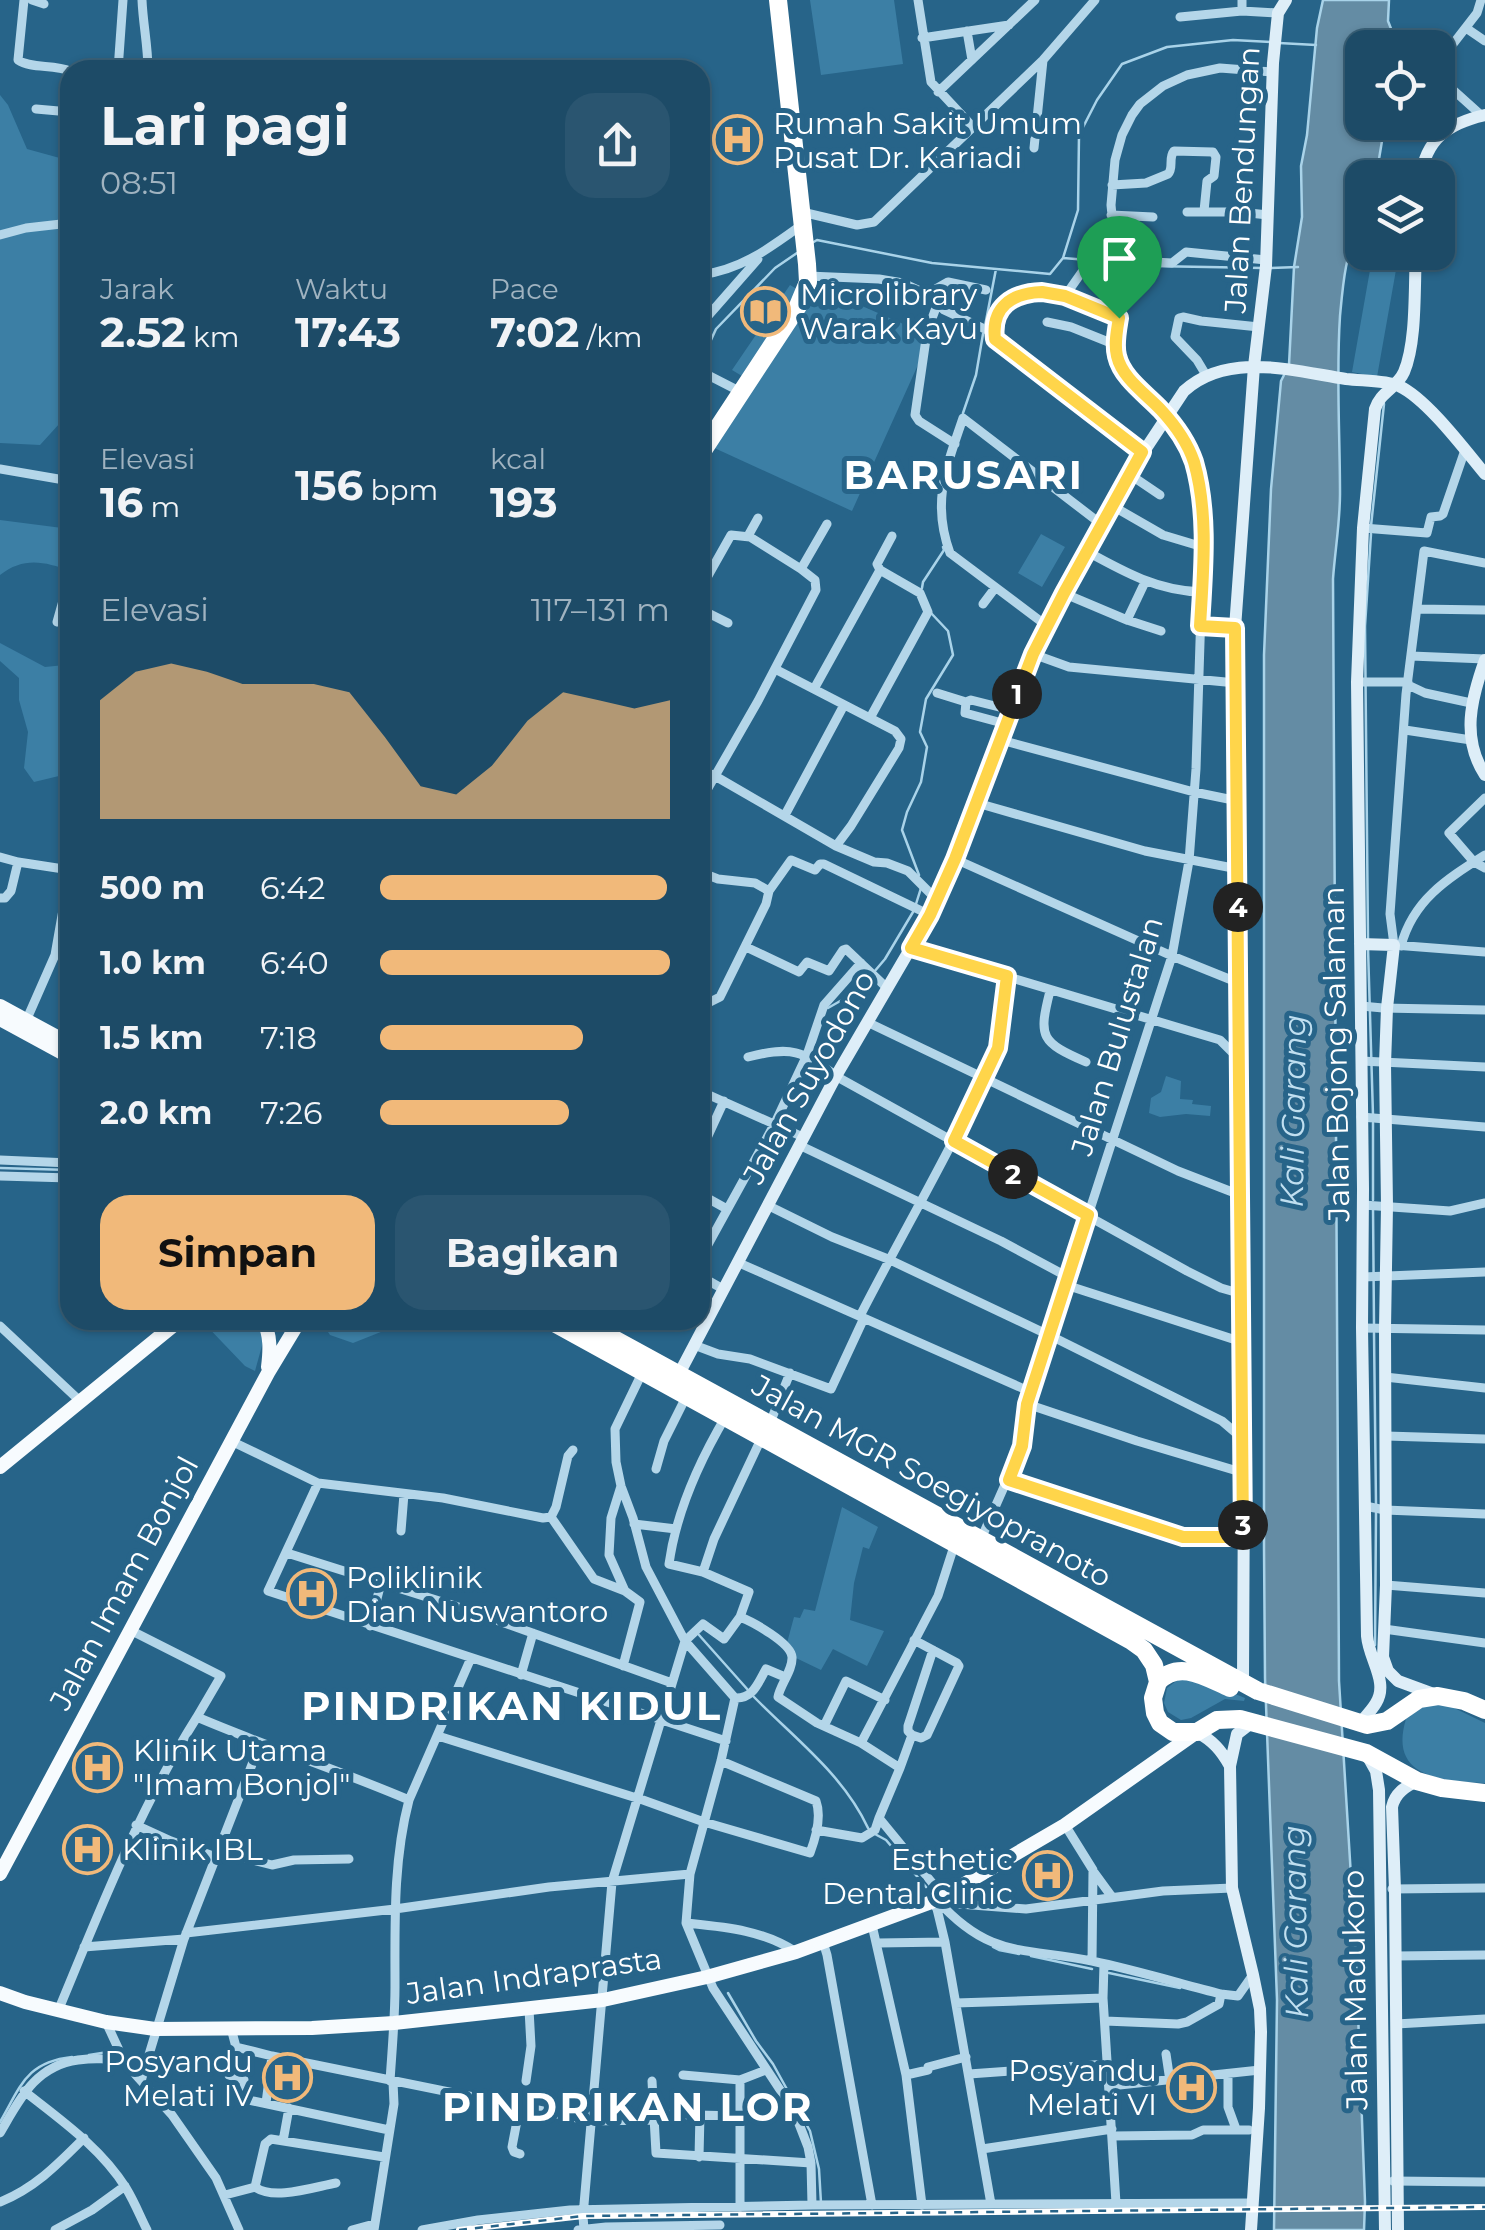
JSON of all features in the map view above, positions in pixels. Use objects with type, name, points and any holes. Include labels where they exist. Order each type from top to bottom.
[{"type":"highway","points":[[710,440],[798,306],[806,287],[803,225],[778,0]]},
{"type":"highway","name":"Jalan MGR Soegiyopranoto","points":[[569,1330],[726,1416],[766,1430],[980,1539],[1254,1689],[1360,1723]]},
{"type":"highway","name":"Jalan MGR Soegiyopranoto","points":[[598,1330],[679,1374],[955,1543],[1130,1640],[1144,1650],[1158,1682]]},
{"type":"highway","name":"Jalan MGR Soegiyopranoto","points":[[1197,1732],[1173,1732],[1160,1723],[1153,1706],[1154,1690],[1168,1673],[1195,1672],[1240,1694],[1254,1689]]},
{"type":"highway","points":[[1360,1723],[1374,1725],[1387,1721],[1419,1699],[1438,1696],[1485,1710]]},
{"type":"highway","points":[[1197,1732],[1217,1720],[1240,1718],[1259,1722],[1359,1751],[1417,1781],[1485,1793]]},
{"type":"main road","points":[[0,1006],[60,1039]]},
{"type":"main road","points":[[0,1019],[60,1051]]},
{"type":"main road","points":[[0,1467],[168,1330]]},
{"type":"main road","points":[[266,1330],[270,1345],[268,1373]]},
{"type":"main road","name":"Jalan Imam Bonjol","points":[[0,1874],[294,1330]]},
{"type":"main road","name":"Jalan Indraprasta","points":[[0,1993],[58,2011],[155,2029],[312,2028],[394,2024],[602,2000],[708,1977],[796,1952],[937,1899],[1065,1824],[1197,1732]]},
{"type":"street","points":[[24,0],[18,60],[60,68]]},
{"type":"street","points":[[32,0],[44,4]]},
{"type":"street","points":[[119,60],[123,0]]},
{"type":"street","points":[[142,0],[148,60]]},
{"type":"street","points":[[918,0],[930,82],[973,127]]},
{"type":"street","points":[[1016,0],[1018,16]]},
{"type":"street","points":[[938,92],[1035,0]]},
{"type":"street","points":[[710,273],[728,270],[763,254],[803,225],[874,222],[1043,60],[1096,0]]},
{"type":"street","name":"Jalan Bendungan","points":[[1254,1689],[1243,1680],[1235,628],[1261,367],[1259,326],[1266,266],[1277,16],[1286,0]]},
{"type":"street","points":[[1455,42],[1481,14],[1482,0]]},
{"type":"street","points":[[1180,16],[1242,6],[1277,16]]},
{"type":"street","points":[[922,38],[1009,24]]},
{"type":"street","points":[[1466,28],[1485,42]]},
{"type":"street","points":[[967,31],[972,60]]},
{"type":"street","points":[[1034,148],[1043,60]]},
{"type":"street","points":[[1047,322],[1116,345],[1118,263],[1112,185],[1118,147],[1140,104],[1163,86],[1187,75],[1220,68],[1273,67]]},
{"type":"street","points":[[1455,90],[1483,115]]},
{"type":"street","points":[[36,109],[60,111]]},
{"type":"street","points":[[1455,126],[1483,115]]},
{"type":"street","points":[[1112,185],[1146,183],[1168,174],[1174,151],[1213,152],[1214,176],[1208,181],[1204,212]]},
{"type":"street","points":[[1187,212],[1268,215]]},
{"type":"street","points":[[1112,215],[1153,218]]},
{"type":"street","points":[[0,236],[60,224]]},
{"type":"street","points":[[1118,263],[1172,263],[1186,252],[1266,266]]},
{"type":"street","points":[[710,314],[763,254]]},
{"type":"street","points":[[1065,296],[1084,269]]},
{"type":"street","points":[[807,270],[904,283],[926,294],[936,306],[988,331],[1000,345],[1142,452]]},
{"type":"street","name":"Jalan Bojong Salaman","points":[[1360,1723],[1376,1703],[1382,1687],[1368,1651],[1366,1507],[1374,1481],[1362,1328],[1366,1206],[1375,1161],[1366,1117],[1373,1062],[1364,1006],[1362,944],[1368,528],[1375,409],[1404,372],[1411,342],[1415,270]]},
{"type":"street","points":[[926,294],[948,282],[986,290]]},
{"type":"street","points":[[988,331],[1009,299],[1042,292],[1065,296],[1119,318]]},
{"type":"street","points":[[936,306],[915,415],[952,443]]},
{"type":"street","points":[[1259,326],[1183,316],[1179,318],[1175,337],[1206,376],[1228,369],[1261,367],[1396,384],[1422,403],[1485,474]]},
{"type":"street","name":"Jalan Bulustalan","points":[[980,1539],[1022,1446],[1030,1392],[1172,956],[1189,861],[1199,681],[1202,513],[1187,446],[1166,415],[1124,370],[1116,345]]},
{"type":"street","points":[[710,376],[741,392]]},
{"type":"street","name":"Jalan Suyodono","points":[[710,1314],[836,1076],[938,900],[1046,626],[1142,452],[1184,391],[1206,376]]},
{"type":"street","points":[[1046,626],[950,553],[942,514],[943,485],[952,443],[963,418],[1101,524]]},
{"type":"street","points":[[1438,1696],[1398,1681],[1383,1657],[1384,1510],[1374,1481],[1386,1436],[1384,1206],[1375,1161],[1384,1119],[1373,1062],[1394,946],[1390,908],[1404,730],[1428,532],[1431,516],[1443,514],[1465,450]]},
{"type":"street","points":[[0,469],[60,480]]},
{"type":"street","points":[[10,486],[12,473]]},
{"type":"street","points":[[1128,474],[1160,495]]},
{"type":"street","points":[[1111,505],[1163,534],[1202,547]]},
{"type":"street","points":[[748,536],[758,518]]},
{"type":"street","points":[[801,569],[828,524]]},
{"type":"street","points":[[1368,528],[1428,532]]},
{"type":"street","points":[[710,572],[731,535],[748,536],[815,580],[816,590],[710,785]]},
{"type":"street","points":[[870,718],[928,612],[920,592],[880,570],[877,564],[892,536]]},
{"type":"street","points":[[1086,552],[1146,582],[1171,590],[1202,592]]},
{"type":"street","points":[[1425,552],[1485,563]]},
{"type":"street","points":[[814,690],[880,570]]},
{"type":"street","points":[[1127,620],[1146,582]]},
{"type":"street","points":[[983,604],[995,588]]},
{"type":"street","points":[[1064,593],[1160,631]]},
{"type":"street","points":[[1417,610],[1485,610]]},
{"type":"street","points":[[57,622],[60,611]]},
{"type":"street","points":[[710,615],[728,623]]},
{"type":"street","points":[[1200,626],[1235,628]]},
{"type":"street","points":[[1033,654],[1069,668],[1236,682]]},
{"type":"street","points":[[1411,656],[1485,659],[1471,704],[1474,756],[1485,775]]},
{"type":"street","points":[[775,669],[894,731],[901,739],[852,826],[836,846]]},
{"type":"street","points":[[1363,682],[1408,684],[1425,694],[1471,704]]},
{"type":"street","points":[[937,692],[966,702],[965,713],[1009,717]]},
{"type":"street","points":[[785,814],[844,705]]},
{"type":"street","points":[[1404,730],[1471,740]]},
{"type":"street","points":[[1001,740],[1238,801]]},
{"type":"street","points":[[710,774],[836,846],[908,871],[938,900]]},
{"type":"street","points":[[1485,798],[1450,833],[1474,862],[1485,868]]},
{"type":"street","points":[[977,803],[1075,833],[1238,869]]},
{"type":"street","points":[[1394,946],[1424,900],[1451,876],[1485,856]]},
{"type":"street","points":[[0,857],[60,868]]},
{"type":"street","points":[[955,859],[1239,983]]},
{"type":"street","points":[[710,1002],[720,997],[768,899],[768,891],[789,861],[813,870],[820,864],[827,865],[930,915]]},
{"type":"street","points":[[0,898],[10,891],[18,862]]},
{"type":"street","points":[[710,876],[755,883],[768,891]]},
{"type":"street","points":[[26,1020],[55,955],[60,927]]},
{"type":"street","points":[[1362,944],[1485,952]]},
{"type":"street","points":[[746,946],[799,972],[808,962],[828,971],[844,949],[886,987]]},
{"type":"street","points":[[911,948],[1220,1040],[1239,1059]]},
{"type":"street","points":[[710,1235],[774,1123],[827,999],[861,963]]},
{"type":"street","points":[[694,1345],[750,1359],[831,1388],[888,1259],[984,1079],[999,1042],[1007,976]]},
{"type":"street","points":[[1050,990],[1043,1020],[1045,1034],[1056,1049],[1086,1062]]},
{"type":"street","points":[[1364,1006],[1485,1010]]},
{"type":"street","points":[[867,1022],[1178,1171],[1240,1195]]},
{"type":"street","points":[[1220,1040],[1239,1029]]},
{"type":"street","points":[[748,1057],[792,1050],[803,1055],[1186,1271],[1242,1294]]},
{"type":"street","points":[[1373,1062],[1485,1067]]},
{"type":"street","points":[[710,1095],[774,1123],[801,1141],[1067,1281],[1242,1342]]},
{"type":"street","points":[[710,1131],[724,1101]]},
{"type":"street","points":[[1366,1117],[1485,1128]]},
{"type":"street","points":[[0,1160],[60,1163]]},
{"type":"street","points":[[0,1176],[60,1178]]},
{"type":"street","points":[[710,1200],[726,1209]]},
{"type":"street","points":[[1366,1206],[1450,1211],[1485,1203]]},
{"type":"street","points":[[767,1205],[888,1259],[1222,1421],[1243,1440]]},
{"type":"street","points":[[737,1262],[1030,1392]]},
{"type":"street","points":[[1366,1277],[1485,1272]]},
{"type":"street","points":[[710,1281],[723,1288]]},
{"type":"street","points":[[0,1326],[80,1401]]},
{"type":"street","points":[[1362,1328],[1485,1330]]},
{"type":"street","name":"Jalan Suyodono","points":[[679,1374],[702,1330]]},
{"type":"street","points":[[643,1370],[616,1429],[616,1462],[646,1566],[686,1641],[734,1698],[744,1698],[752,1692],[766,1669],[785,1677]]},
{"type":"street","points":[[703,1572],[714,1539],[790,1373]]},
{"type":"street","points":[[1385,1377],[1485,1388]]},
{"type":"street","points":[[656,1469],[664,1441],[687,1395]]},
{"type":"street","points":[[1027,1404],[1244,1473]]},
{"type":"street","points":[[1222,1421],[1243,1410]]},
{"type":"street","points":[[720,2225],[582,2230],[612,1882],[686,1641],[703,1624],[724,1640],[740,1617],[749,1592],[703,1572],[669,1564],[676,1529],[710,1444],[726,1416]]},
{"type":"street","points":[[1386,1436],[1485,1439]]},
{"type":"street","points":[[232,1441],[318,1484],[443,1498],[551,1517]]},
{"type":"street","points":[[551,1517],[573,1450]]},
{"type":"street","points":[[1009,1480],[1183,1537],[1243,1537]]},
{"type":"street","points":[[318,1484],[268,1591],[726,1741]]},
{"type":"street","points":[[620,1486],[611,1518],[609,1554],[626,1590]]},
{"type":"street","points":[[401,1531],[404,1494]]},
{"type":"street","points":[[1366,1507],[1485,1514]]},
{"type":"street","points":[[551,1517],[597,1581],[626,1590],[640,1602]]},
{"type":"street","points":[[634,1524],[676,1529]]},
{"type":"street","points":[[861,1744],[938,1596],[955,1543]]},
{"type":"street","points":[[287,1552],[672,1683]]},
{"type":"street","points":[[370,1626],[382,1583]]},
{"type":"street","points":[[1386,1585],[1485,1593]]},
{"type":"street","points":[[640,1602],[659,1594]]},
{"type":"street","points":[[624,1666],[640,1602]]},
{"type":"street","points":[[740,1617],[761,1626],[788,1648],[792,1657],[778,1697],[900,1768]]},
{"type":"street","points":[[1384,1629],[1485,1643]]},
{"type":"street","points":[[58,2011],[136,1825],[221,1676],[130,1630]]},
{"type":"street","points":[[521,1675],[533,1633]]},
{"type":"street","points":[[914,1640],[958,1663],[926,1736],[921,1738],[907,1728],[933,1650]]},
{"type":"street","points":[[352,2230],[374,2227],[394,2104],[394,1909],[409,1800],[471,1658]]},
{"type":"street","points":[[824,1726],[846,1681],[884,1700]]},
{"type":"street","points":[[734,1698],[690,1874],[686,1923],[708,1977],[794,2111],[811,2163],[812,2206]]},
{"type":"street","points":[[197,1716],[409,1800]]},
{"type":"street","points":[[1251,2230],[1260,2009],[1232,1888],[1230,1766],[1237,1734],[1259,1722]]},
{"type":"street","points":[[1197,1732],[1220,1748],[1230,1766]]},
{"type":"street","points":[[816,1830],[858,1838],[872,1833],[912,1735]]},
{"type":"street","points":[[438,1736],[704,1822],[811,1851],[816,1801],[721,1761]]},
{"type":"street","points":[[141,2081],[185,1936],[260,1744]]},
{"type":"street","name":"Jalan Madukoro","points":[[1359,1751],[1376,1771],[1379,1790],[1382,2129],[1392,2181]]},
{"type":"street","name":"Jalan Madukoro","points":[[1391,2219],[1396,2024],[1392,1807],[1402,1789],[1417,1781]]},
{"type":"street","points":[[880,1818],[937,1899],[962,1925],[1002,1947],[1092,1961],[1234,2005],[1254,1975]]},
{"type":"street","points":[[1065,1824],[1112,1897]]},
{"type":"street","points":[[136,1825],[171,1841],[272,1865],[294,1860],[348,1859]]},
{"type":"street","points":[[1092,1961],[1093,1870]]},
{"type":"street","points":[[84,1947],[550,1887],[690,1874]]},
{"type":"street","points":[[937,1899],[1026,1910],[1164,1891],[1232,1888]]},
{"type":"street","points":[[1379,1889],[1485,1888]]},
{"type":"street","points":[[937,1899],[991,2204]]},
{"type":"street","points":[[686,1923],[730,1927],[769,1937],[796,1952]]},
{"type":"street","points":[[872,1925],[906,2074],[922,2205]]},
{"type":"street","points":[[823,1942],[872,2205]]},
{"type":"street","points":[[878,1943],[946,1942]]},
{"type":"street","points":[[1395,1956],[1485,1955]]},
{"type":"street","points":[[1104,1964],[1116,2203]]},
{"type":"street","points":[[956,2003],[1103,1998]]},
{"type":"street","points":[[1105,2021],[1178,2024],[1220,1999]]},
{"type":"street","points":[[526,2081],[529,2008]]},
{"type":"street","points":[[1396,2024],[1485,2019]]},
{"type":"street","points":[[106,2022],[125,2063],[185,2132],[225,2195],[239,2230]]},
{"type":"street","points":[[231,2028],[236,2048],[230,2076],[244,2080],[244,2099],[390,2130]]},
{"type":"street","points":[[236,2048],[592,2121],[700,2114],[740,2116]]},
{"type":"street","points":[[1166,2054],[1170,2081]]},
{"type":"street","points":[[266,2103],[272,2056]]},
{"type":"street","points":[[906,2074],[966,2057]]},
{"type":"street","points":[[0,2132],[24,2091],[39,2075],[64,2062],[102,2058],[125,2063]]},
{"type":"street","points":[[969,2074],[1108,2064]]},
{"type":"street","points":[[683,2075],[740,2080],[766,2070]]},
{"type":"street","points":[[1110,2086],[1260,2070]]},
{"type":"street","points":[[1228,2075],[1228,2107],[1236,2129]]},
{"type":"street","points":[[740,2080],[740,2207]]},
{"type":"street","points":[[652,2081],[656,2153],[811,2163]]},
{"type":"street","points":[[24,2091],[84,2138],[125,2186],[148,2230]]},
{"type":"street","points":[[520,2106],[512,2147],[520,2154]]},
{"type":"street","points":[[284,2141],[289,2108]]},
{"type":"street","points":[[699,2157],[700,2114]]},
{"type":"street","points":[[982,2149],[1113,2132],[1192,2135],[1203,2130],[1249,2130]]},
{"type":"street","points":[[0,2202],[26,2190],[50,2172],[84,2138]]},
{"type":"street","points":[[255,2187],[265,2144],[271,2139],[384,2157]]},
{"type":"street","points":[[1392,2181],[1485,2182]]},
{"type":"street","points":[[225,2195],[255,2187],[273,2194],[336,2183]]},
{"type":"street","points":[[55,2230],[125,2186]]},
{"type":"street","points":[[422,2230],[508,2216],[584,2212],[872,2205],[1251,2203]]},
{"type":"shaded area","points":[[810,0],[894,0],[903,64],[821,75]]},
{"type":"shaded area","points":[[0,95],[27,149],[60,158],[60,423],[40,445],[0,443]]},
{"type":"shaded area","points":[[1370,270],[1396,270],[1377,377],[1352,372]]},
{"type":"shaded area","points":[[790,285],[802,292],[747,379],[732,370]]},
{"type":"shaded area","points":[[816,286],[931,336],[852,511],[710,446],[810,295],[797,327]]},
{"type":"shaded area","points":[[0,520],[60,528],[60,568],[34,562],[17,565],[0,575]]},
{"type":"shaded area","points":[[1041,534],[1065,547],[1042,587],[1018,573]]},
{"type":"shaded area","points":[[0,643],[45,667],[60,666],[60,776],[34,782],[24,768],[28,732],[19,700],[19,678],[0,661]]},
{"type":"shaded area","points":[[1166,1076],[1181,1081],[1180,1099],[1211,1106],[1210,1116],[1160,1117],[1149,1113],[1151,1098],[1161,1092]]},
{"type":"shaded area","points":[[211,1330],[261,1330],[263,1342],[255,1371],[245,1366]]},
{"type":"shaded area","points":[[327,1330],[386,1330],[353,1343],[330,1335]]},
{"type":"shaded area","points":[[842,1507],[878,1527],[869,1549],[863,1547],[850,1620],[884,1631],[867,1666],[833,1649],[821,1670],[796,1658],[787,1643],[794,1617],[800,1618],[804,1609],[815,1611]]},
{"type":"shaded area","points":[[1179,1679],[1198,1679],[1245,1698],[1225,1699],[1181,1720],[1168,1712],[1164,1703],[1167,1688]]},
{"type":"shaded area","points":[[1448,1705],[1485,1723],[1485,1783],[1436,1777],[1412,1765],[1402,1739],[1406,1719],[1421,1707]]},
{"type":"water","name":"Kali Garang","points":[[1323,0],[1389,0],[1392,30],[1345,30],[1345,140],[1382,140],[1379,160],[1345,160],[1346,270],[1338,360],[1340,505],[1333,579],[1339,1681],[1356,1958],[1364,2230],[1274,2230],[1277,2000],[1264,1548],[1264,655],[1271,489],[1281,381],[1289,365],[1294,267],[1302,217],[1301,166]]},
{"type":"waterway","points":[[1063,258],[1078,210],[1079,135],[1122,64],[1167,47],[1233,40],[1271,42]]},
{"type":"waterway","points":[[1279,43],[1316,45]]},
{"type":"waterway","points":[[812,243],[817,240],[932,263],[1050,274],[1063,258],[1113,262]]},
{"type":"waterway","points":[[710,342],[716,329],[775,268],[797,253]]},
{"type":"waterway","points":[[1151,266],[1263,268]]},
{"type":"waterway","points":[[1271,268],[1298,267]]},
{"type":"waterway","points":[[985,326],[996,269]]},
{"type":"waterway","points":[[963,413],[976,375],[983,334]]},
{"type":"waterway","points":[[1371,526],[1384,404]]},
{"type":"waterway","points":[[1368,940],[1365,626],[1371,534]]},
{"type":"waterway","points":[[922,588],[943,547]]},
{"type":"waterway","points":[[919,875],[902,830],[921,782],[927,747],[920,732],[926,699],[953,655],[948,631],[931,613]]},
{"type":"waterway","points":[[916,904],[921,888]]},
{"type":"waterway","points":[[874,972],[913,912]]},
{"type":"waterway","points":[[1368,948],[1373,1115]]},
{"type":"waterway","points":[[828,1008],[849,996],[868,977]]},
{"type":"waterway","points":[[1373,1123],[1373,1200]]},
{"type":"waterway","points":[[0,1168],[60,1170]]},
{"type":"waterway","points":[[1373,1208],[1374,1325]]},
{"type":"waterway","points":[[1374,1333],[1376,1505]]},
{"type":"waterway","points":[[1375,1645],[1376,1513]]},
{"type":"waterway","points":[[699,1635],[748,1690]]},
{"type":"waterway","points":[[753,1696],[845,1790],[868,1828]]},
{"type":"waterway","points":[[873,1833],[886,1840],[926,1887]]},
{"type":"waterway","points":[[993,1947],[1019,1954]]},
{"type":"waterway","points":[[1031,1956],[1092,1969]]},
{"type":"waterway","points":[[1109,1973],[1180,1988]]},
{"type":"waterway","points":[[728,1993],[810,2131],[819,2169],[821,2203]]},
{"type":"waterway","points":[[89,2055],[108,2052]]},
{"type":"waterway","points":[[0,2122],[35,2070],[72,2057]]},
{"type":"railway","points":[[459,2230],[583,2216],[1485,2207]]},
{"type":"place","name":"Rumah Sakit Umum Pusat Dr. Kariadi","points":[[738,140]]},
{"type":"place","name":"Microlibrary Warak Kayu","points":[[765,311]]},
{"type":"place","name":"Poliklinik Dian Nuswantoro","points":[[311,1594]]},
{"type":"place","name":"Klinik Utama \"Imam Bonjol\"","points":[[98,1767]]},
{"type":"place","name":"Klinik IBL","points":[[87,1849]]},
{"type":"place","name":"Esthetic Dental Clinic","points":[[1048,1876]]},
{"type":"place","name":"Posyandu Melati IV","points":[[288,2078]]},
{"type":"place","name":"Posyandu Melati VI","points":[[1192,2087]]},
{"type":"district","name":"BARUSARI","points":[[964,474]]},
{"type":"district","name":"PINDRIKAN KIDUL","points":[[512,1705]]},
{"type":"district","name":"PINDRIKAN LOR","points":[[628,2106]]},
{"type":"route","points":[[1042,292],[1065,296],[1119,318],[1116,345],[1120,365],[1166,415],[1194,464],[1202,513],[1200,626],[1235,628],[1243,1537],[1183,1537],[1162,1532],[1009,1480],[1022,1446],[1027,1404],[1088,1215],[954,1141],[998,1048],[1007,976],[911,948],[955,859],[1033,654],[1142,452],[1000,345],[993,335],[998,317],[1009,299],[1022,293],[1042,292]]}]
